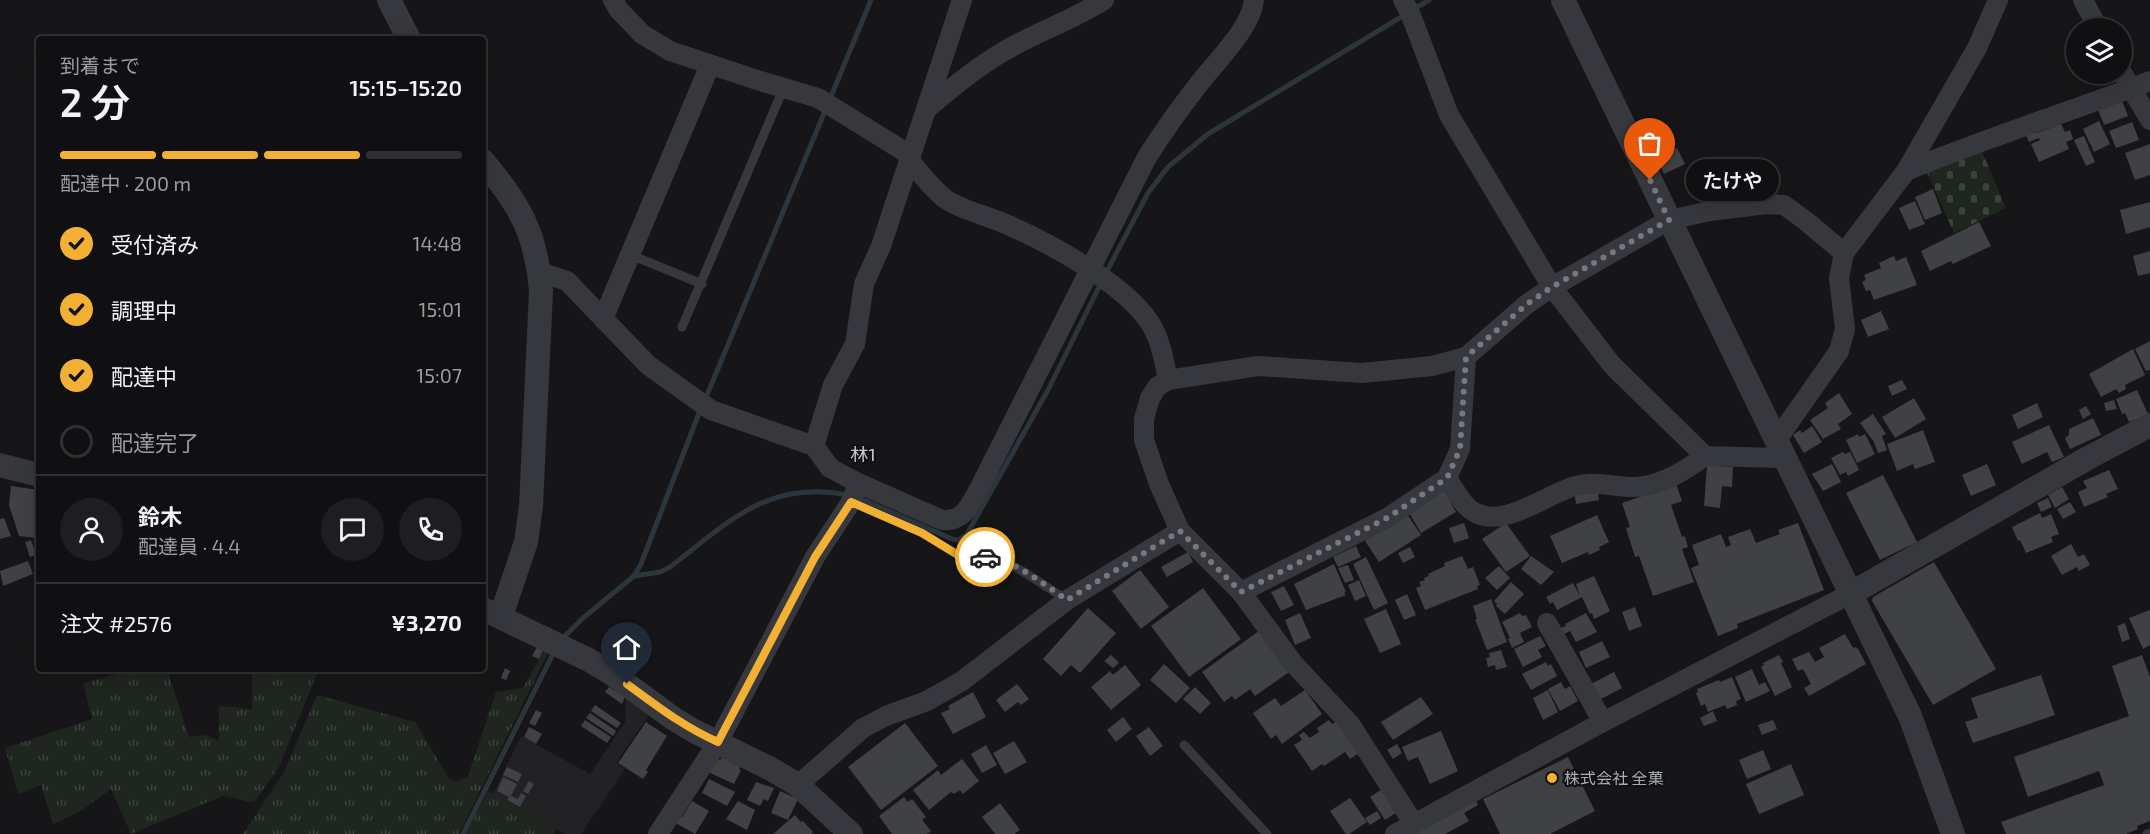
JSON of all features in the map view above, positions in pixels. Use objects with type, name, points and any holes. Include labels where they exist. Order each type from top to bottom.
[{"type":"street","points":[[388,0],[407,36]]},
{"type":"street","points":[[612,0],[642,34],[670,51],[818,98],[910,158],[928,183],[946,200],[1009,225],[1114,285],[1138,306],[1151,325],[1160,345],[1168,380]]},
{"type":"street","points":[[814,446],[833,385],[855,344],[864,284],[881,246],[962,0]]},
{"type":"street","points":[[927,109],[960,80],[1000,53],[1104,0]]},
{"type":"street","points":[[540,272],[567,281],[648,365],[711,410],[814,446],[830,468],[858,483],[942,520],[952,521],[962,516],[980,487],[1147,157],[1168,124],[1242,30],[1254,8],[1254,0]]},
{"type":"street","points":[[1403,0],[1449,115],[1552,287],[1612,365],[1705,456]]},
{"type":"street","points":[[1563,0],[1910,716],[1953,834]]},
{"type":"street","points":[[1780,449],[1839,351],[1845,328],[1839,279],[1844,253],[1906,171],[1977,48],[1998,0]]},
{"type":"street","points":[[2083,0],[2093,18]]},
{"type":"street","points":[[603,319],[710,65]]},
{"type":"street","points":[[1906,171],[1960,148],[2004,135],[2150,81]]},
{"type":"street","points":[[2129,84],[2150,120]]},
{"type":"street","points":[[486,164],[506,187],[532,237],[540,272],[541,291],[531,506],[526,542],[492,613],[589,660],[694,732],[718,742],[798,785],[850,834]]},
{"type":"street","points":[[1414,824],[1350,724],[1293,663],[1241,592],[1180,531],[1159,484],[1144,440],[1144,419],[1156,387],[1168,380],[1258,366],[1362,373],[1432,366],[1466,357],[1527,304],[1552,287],[1669,220],[1733,208],[1767,204],[1784,205],[1844,253]]},
{"type":"street","points":[[1241,592],[1387,518],[1447,478],[1460,449],[1466,357]]},
{"type":"street","points":[[1395,834],[1603,722],[1850,594],[2150,425]]},
{"type":"street","points":[[1447,478],[1464,503],[1476,513],[1495,517],[1508,516],[1560,490],[1581,484],[1610,483],[1631,487],[1658,483],[1683,471],[1705,456],[1780,449]]},
{"type":"street","points":[[0,465],[36,474]]},
{"type":"street","points":[[658,834],[718,742],[815,557],[851,502],[858,483]]},
{"type":"street","points":[[798,785],[863,728],[886,716],[927,701],[962,681],[1067,600],[1180,531]]},
{"type":"street","points":[[1547,623],[1603,722]]},
{"type":"lane","points":[[682,327],[784,87]]},
{"type":"lane","points":[[631,255],[702,284]]},
{"type":"lane","points":[[851,502],[922,533],[958,555],[997,558],[1024,572],[1067,600]]},
{"type":"lane","points":[[1184,745],[1267,834]]},
{"type":"shaded area","points":[[626,698],[649,715],[616,763],[625,769],[581,834],[565,834],[493,794],[521,736],[590,774],[625,722]]},
{"type":"green space","points":[[1980,147],[2006,208],[1954,233],[1925,168]]},
{"type":"green space","points":[[544,650],[548,653],[459,834],[243,834],[284,772],[317,695],[415,722],[449,779],[456,782],[468,776],[496,692],[523,688]]},
{"type":"green space","points":[[125,672],[168,672],[189,737],[205,735],[219,740],[219,706],[252,709],[252,672],[318,672],[279,767],[255,801],[223,796],[131,834],[111,789],[81,811],[53,824],[41,785],[18,794],[5,748],[92,719],[83,683]]},
{"type":"green space","points":[[488,791],[556,829],[554,834],[466,834]]},
{"type":"building","points":[[2121,98],[2128,116],[2104,125],[2097,107]]},
{"type":"building","points":[[2099,121],[2110,144],[2094,152],[2083,129]]},
{"type":"building","points":[[2132,122],[2139,140],[2116,148],[2109,131]]},
{"type":"building","points":[[2061,124],[2065,132],[2070,130],[2073,139],[2066,142],[2069,149],[2039,162],[2031,144],[2040,140],[2039,138],[2029,142],[2026,135]]},
{"type":"building","points":[[2084,136],[2095,162],[2086,166],[2074,140]]},
{"type":"building","points":[[2150,144],[2150,175],[2135,180],[2125,153]]},
{"type":"building","points":[[1677,148],[1685,164],[1664,174],[1656,157]]},
{"type":"building","points":[[1933,189],[1942,213],[1925,220],[1915,197]]},
{"type":"building","points":[[1915,201],[1925,224],[1909,230],[1899,208]]},
{"type":"building","points":[[2150,202],[2150,227],[2126,234],[2120,210]]},
{"type":"building","points":[[1979,222],[1991,246],[1953,264],[1951,261],[1930,271],[1921,251]]},
{"type":"building","points":[[2150,251],[2150,273],[2138,276],[2133,256]]},
{"type":"building","points":[[1894,256],[1896,261],[1906,257],[1917,285],[1874,300],[1870,290],[1866,291],[1862,282],[1866,280],[1864,275],[1881,268],[1879,263]]},
{"type":"building","points":[[1881,311],[1889,329],[1868,337],[1861,320]]},
{"type":"building","points":[[2150,341],[2150,370],[2146,371],[2135,349]]},
{"type":"building","points":[[2133,349],[2145,375],[2125,385],[2126,389],[2119,393],[2116,389],[2101,397],[2089,374]]},
{"type":"building","points":[[1902,380],[1907,389],[1892,396],[1888,386]]},
{"type":"building","points":[[2137,390],[2148,414],[2129,422],[2125,413],[2122,414],[2116,399]]},
{"type":"building","points":[[1839,393],[1852,414],[1838,424],[1841,429],[1823,439],[1810,420],[1828,408],[1825,403]]},
{"type":"building","points":[[1914,398],[1926,419],[1895,438],[1882,417]]},
{"type":"building","points":[[2114,400],[2117,409],[2106,411],[2104,403]]},
{"type":"building","points":[[2037,403],[2043,417],[2018,429],[2012,415]]},
{"type":"building","points":[[2086,406],[2091,414],[2083,419],[2079,410]]},
{"type":"building","points":[[1873,414],[1886,434],[1882,436],[1887,450],[1878,453],[1874,442],[1860,423]]},
{"type":"building","points":[[2093,418],[2101,435],[2070,449],[2065,438],[2069,435],[2069,429]]},
{"type":"building","points":[[2049,425],[2064,457],[2052,462],[2047,452],[2022,464],[2012,442]]},
{"type":"building","points":[[1812,426],[1822,442],[1804,453],[1793,435],[1800,430],[1802,433]]},
{"type":"building","points":[[1923,430],[1935,462],[1915,469],[1913,464],[1897,471],[1887,444]]},
{"type":"building","points":[[1858,434],[1859,437],[1865,434],[1875,454],[1857,463],[1846,440]]},
{"type":"building","points":[[1843,452],[1845,454],[1850,452],[1859,470],[1848,476],[1846,472],[1840,475],[1831,458]]},
{"type":"building","points":[[1832,464],[1841,482],[1823,491],[1812,474]]},
{"type":"building","points":[[1987,464],[1996,485],[1971,496],[1962,475]]},
{"type":"building","points":[[1707,465],[1733,467],[1732,487],[1722,486],[1720,508],[1704,506]]},
{"type":"building","points":[[2109,470],[2118,489],[2106,494],[2108,497],[2084,507],[2078,492],[2087,488],[2083,481]]},
{"type":"building","points":[[1883,475],[1917,542],[1880,560],[1846,493]]},
{"type":"building","points":[[1676,484],[1682,501],[1671,505],[1682,537],[1685,536],[1688,547],[1682,549],[1694,582],[1653,596],[1639,556],[1635,557],[1626,528],[1630,527],[1622,503]]},
{"type":"building","points":[[11,486],[36,490],[36,538],[19,536],[9,505]]},
{"type":"building","points":[[2062,487],[2069,499],[2055,508],[2048,495]]},
{"type":"building","points":[[1597,488],[1599,500],[1576,504],[1574,491]]},
{"type":"building","points":[[1444,491],[1456,512],[1421,533],[1408,511]]},
{"type":"building","points":[[2048,498],[2052,507],[2041,512],[2037,503]]},
{"type":"building","points":[[2070,502],[2076,512],[2063,519],[2057,509]]},
{"type":"building","points":[[2040,513],[2042,518],[2051,514],[2059,534],[2051,537],[2053,542],[2026,553],[2012,527]]},
{"type":"building","points":[[1407,514],[1421,535],[1379,562],[1365,541]]},
{"type":"building","points":[[1597,515],[1609,542],[1599,547],[1600,550],[1589,555],[1588,552],[1562,563],[1550,536]]},
{"type":"building","points":[[4,518],[11,536],[0,539],[0,519]]},
{"type":"building","points":[[1464,523],[1469,538],[1454,543],[1449,528]]},
{"type":"building","points":[[1506,523],[1530,556],[1506,572],[1482,539]]},
{"type":"building","points":[[1798,523],[1824,590],[1737,624],[1738,628],[1718,636],[1691,568],[1699,565],[1692,545],[1721,534],[1726,547],[1731,545],[1728,537],[1750,529],[1756,543],[1780,534],[1778,530]]},
{"type":"building","points":[[31,540],[36,555],[30,557],[25,542]]},
{"type":"building","points":[[2071,544],[2078,557],[2084,554],[2090,565],[2079,571],[2077,567],[2062,575],[2051,556]]},
{"type":"building","points":[[1356,546],[1361,557],[1338,567],[1333,557]]},
{"type":"building","points":[[1410,547],[1415,557],[1403,563],[1398,553]]},
{"type":"building","points":[[1188,552],[1193,562],[1167,577],[1161,567]]},
{"type":"building","points":[[1462,556],[1468,569],[1473,567],[1480,585],[1477,586],[1478,589],[1425,610],[1416,588],[1421,586],[1419,582],[1425,580],[1428,574],[1445,566],[1444,563]]},
{"type":"building","points":[[1531,556],[1554,572],[1541,585],[1521,569]]},
{"type":"building","points":[[1366,557],[1388,603],[1374,610],[1353,564]]},
{"type":"building","points":[[28,561],[33,574],[3,586],[0,571]]},
{"type":"building","points":[[1934,562],[1996,669],[1933,705],[1872,601],[1873,597]]},
{"type":"building","points":[[1334,564],[1346,595],[1306,610],[1294,584]]},
{"type":"building","points":[[1348,565],[1354,580],[1345,583],[1338,568]]},
{"type":"building","points":[[1499,566],[1510,578],[1497,590],[1485,578]]},
{"type":"building","points":[[1140,570],[1169,607],[1141,629],[1112,591]]},
{"type":"building","points":[[1594,576],[1610,611],[1594,619],[1582,597],[1557,610],[1553,602],[1550,604],[1546,597],[1573,583],[1580,596],[1576,584]]},
{"type":"building","points":[[1359,580],[1366,596],[1355,601],[1348,585]]},
{"type":"building","points":[[1511,582],[1524,594],[1505,614],[1494,601]]},
{"type":"building","points":[[1284,586],[1294,605],[1281,611],[1271,592]]},
{"type":"building","points":[[1203,588],[1241,639],[1189,677],[1151,626]]},
{"type":"building","points":[[1407,594],[1416,615],[1404,620],[1395,600]]},
{"type":"building","points":[[1491,599],[1507,642],[1487,650],[1475,619],[1477,619],[1473,606]]},
{"type":"building","points":[[1635,607],[1642,626],[1629,631],[1622,612]]},
{"type":"building","points":[[1088,608],[1116,633],[1080,673],[1071,665],[1061,676],[1043,659]]},
{"type":"building","points":[[1386,609],[1401,644],[1380,653],[1364,619]]},
{"type":"building","points":[[2150,610],[2150,645],[2143,649],[2129,618]]},
{"type":"building","points":[[1300,613],[1311,638],[1295,645],[1285,620]]},
{"type":"building","points":[[1520,613],[1522,616],[1526,615],[1532,627],[1520,633],[1524,642],[1512,648],[1502,622]]},
{"type":"building","points":[[1586,613],[1597,632],[1576,642],[1570,631],[1564,634],[1561,628]]},
{"type":"building","points":[[2125,623],[2130,639],[2122,642],[2117,626]]},
{"type":"building","points":[[1259,631],[1289,672],[1255,696],[1250,689],[1235,700],[1232,696],[1224,702],[1202,672]]},
{"type":"building","points":[[1845,634],[1853,648],[1858,649],[1866,664],[1809,696],[1804,688],[1811,684],[1803,669],[1798,671],[1792,659],[1809,652],[1815,662],[1824,657],[1819,648]]},
{"type":"building","points":[[1540,636],[1546,646],[1538,650],[1542,657],[1523,667],[1514,649]]},
{"type":"building","points":[[1602,641],[1610,657],[1586,668],[1579,652]]},
{"type":"building","points":[[537,647],[543,650],[539,659],[532,656]]},
{"type":"building","points":[[1501,650],[1507,667],[1496,670],[1495,665],[1488,667],[1486,658],[1490,657],[1489,653]]},
{"type":"building","points":[[1111,655],[1119,663],[1113,668],[1104,661]]},
{"type":"building","points":[[1779,655],[1792,687],[1775,696],[1761,667],[1763,663]]},
{"type":"building","points":[[2142,655],[2150,677],[2150,821],[2126,834],[2006,834],[2001,822],[2104,785],[2099,771],[2028,797],[2014,757],[2129,716],[2112,666]]},
{"type":"building","points":[[1546,662],[1548,666],[1551,664],[1557,676],[1531,690],[1522,674]]},
{"type":"building","points":[[1164,664],[1190,688],[1176,703],[1150,680]]},
{"type":"building","points":[[1125,665],[1141,685],[1111,710],[1091,687],[1110,671],[1113,675]]},
{"type":"building","points":[[505,668],[510,671],[506,680],[501,678]]},
{"type":"building","points":[[1752,669],[1759,685],[1765,682],[1770,691],[1746,702],[1735,677]]},
{"type":"building","points":[[1614,672],[1622,688],[1599,700],[1591,684]]},
{"type":"building","points":[[2041,675],[2055,715],[1973,743],[1965,722],[1978,718],[1971,698]]},
{"type":"building","points":[[1732,677],[1741,699],[1736,701],[1737,705],[1727,709],[1725,705],[1708,712],[1705,704],[1701,706],[1696,693],[1697,689]]},
{"type":"building","points":[[1561,682],[1565,689],[1570,686],[1578,701],[1560,711],[1548,689]]},
{"type":"building","points":[[1017,684],[1029,699],[1021,705],[1018,702],[1005,712],[996,700]]},
{"type":"building","points":[[609,687],[625,697],[622,704],[605,692]]},
{"type":"building","points":[[1195,687],[1211,703],[1200,714],[1183,699]]},
{"type":"building","points":[[1305,690],[1322,714],[1282,744],[1276,735],[1271,739],[1253,713],[1275,698],[1281,706]]},
{"type":"building","points":[[1548,690],[1558,712],[1543,720],[1533,698]]},
{"type":"building","points":[[973,692],[986,717],[953,734],[941,713],[950,709],[948,706]]},
{"type":"building","points":[[1421,697],[1433,714],[1393,740],[1381,722]]},
{"type":"building","points":[[595,705],[621,723],[617,728],[591,711]]},
{"type":"building","points":[[536,710],[542,713],[535,726],[529,723]]},
{"type":"building","points":[[1713,711],[1717,721],[1704,726],[1700,718]]},
{"type":"building","points":[[590,713],[616,731],[613,736],[586,718]]},
{"type":"building","points":[[1123,717],[1132,729],[1116,742],[1107,730]]},
{"type":"building","points":[[1341,719],[1364,750],[1350,759],[1345,752],[1312,771],[1294,745],[1302,740],[1299,735],[1304,732],[1310,738],[1319,732],[1317,728],[1329,720],[1332,724]]},
{"type":"building","points":[[585,720],[611,737],[607,743],[581,726]]},
{"type":"building","points":[[1773,720],[1777,729],[1762,735],[1758,725]]},
{"type":"building","points":[[646,722],[667,736],[643,779],[618,763]]},
{"type":"building","points":[[905,723],[938,766],[881,810],[848,767]]},
{"type":"building","points":[[529,727],[542,734],[536,744],[524,737]]},
{"type":"building","points":[[1149,727],[1163,746],[1150,756],[1136,736]]},
{"type":"building","points":[[1441,731],[1458,771],[1430,784],[1418,757],[1408,761],[1402,747]]},
{"type":"building","points":[[1014,741],[1027,762],[1005,774],[993,753]]},
{"type":"building","points":[[1397,744],[1402,753],[1393,759],[1387,750]]},
{"type":"building","points":[[986,745],[997,765],[982,773],[971,754]]},
{"type":"building","points":[[1763,750],[1771,769],[1747,779],[1739,760]]},
{"type":"building","points":[[723,756],[741,765],[734,784],[708,772],[716,758],[720,760]]},
{"type":"building","name":"株式会社 全菓","points":[[1568,757],[1595,811],[1550,834],[1500,834],[1483,799]]},
{"type":"building","points":[[962,759],[979,781],[963,794],[960,790],[954,794],[951,792],[929,810],[913,790],[938,770],[941,775]]},
{"type":"building","points":[[1791,764],[1804,795],[1759,814],[1746,784]]},
{"type":"building","points":[[507,767],[522,774],[518,782],[503,775]]},
{"type":"building","points":[[503,777],[517,784],[511,796],[518,799],[521,793],[526,796],[520,807],[507,800],[509,797],[497,791]]},
{"type":"building","points":[[709,779],[735,792],[727,806],[702,793]]},
{"type":"building","points":[[529,781],[534,784],[528,794],[523,791]]},
{"type":"building","points":[[756,782],[774,788],[768,801],[764,799],[760,806],[747,800]]},
{"type":"building","points":[[1387,786],[1402,809],[1385,820],[1370,797]]},
{"type":"building","points":[[780,791],[798,799],[788,820],[771,813]]},
{"type":"building","points":[[904,797],[908,802],[912,799],[926,817],[922,820],[931,831],[927,834],[892,834],[879,816]]},
{"type":"building","points":[[1474,797],[1478,805],[1464,813],[1469,821],[1445,834],[1403,834]]},
{"type":"building","points":[[1350,798],[1367,822],[1346,834],[1330,811]]},
{"type":"building","points":[[692,801],[709,811],[695,834],[674,822],[679,815],[682,817]]},
{"type":"building","points":[[738,801],[755,810],[747,830],[726,819]]},
{"type":"building","points":[[1000,803],[1020,830],[1014,834],[995,834],[982,817]]},
{"type":"building","points":[[1377,811],[1381,818],[1370,825],[1365,818]]},
{"type":"building","points":[[795,815],[813,832],[811,834],[773,834]]},
{"type":"waterway","points":[[705,400],[871,0]]},
{"type":"waterway","points":[[857,497],[952,539],[958,540],[967,534],[1048,390],[1148,193],[1168,167],[1208,134],[1429,0]]},
{"type":"waterway","points":[[565,636],[634,576],[641,564],[701,408]]},
{"type":"waterway","points":[[634,576],[660,572],[670,567],[731,520],[772,499],[795,493],[820,492],[848,495]]},
{"type":"waterway","points":[[463,834],[552,656]]},
{"type":"way so far","points":[[985,557],[997,558],[1024,572],[1067,600],[1180,531],[1241,592],[1387,518],[1447,478],[1460,449],[1466,357],[1527,304],[1552,287],[1669,220],[1650,180]]},
{"type":"place","name":"たけや","points":[[1650,180]]},
{"type":"place","name":"株式会社 全菓","points":[[1552,778]]},
{"type":"district","name":"林1","points":[[863,455]]},
{"type":"route","points":[[627,684],[694,732],[718,742],[815,557],[851,502],[922,533],[958,555],[985,557]]}]
